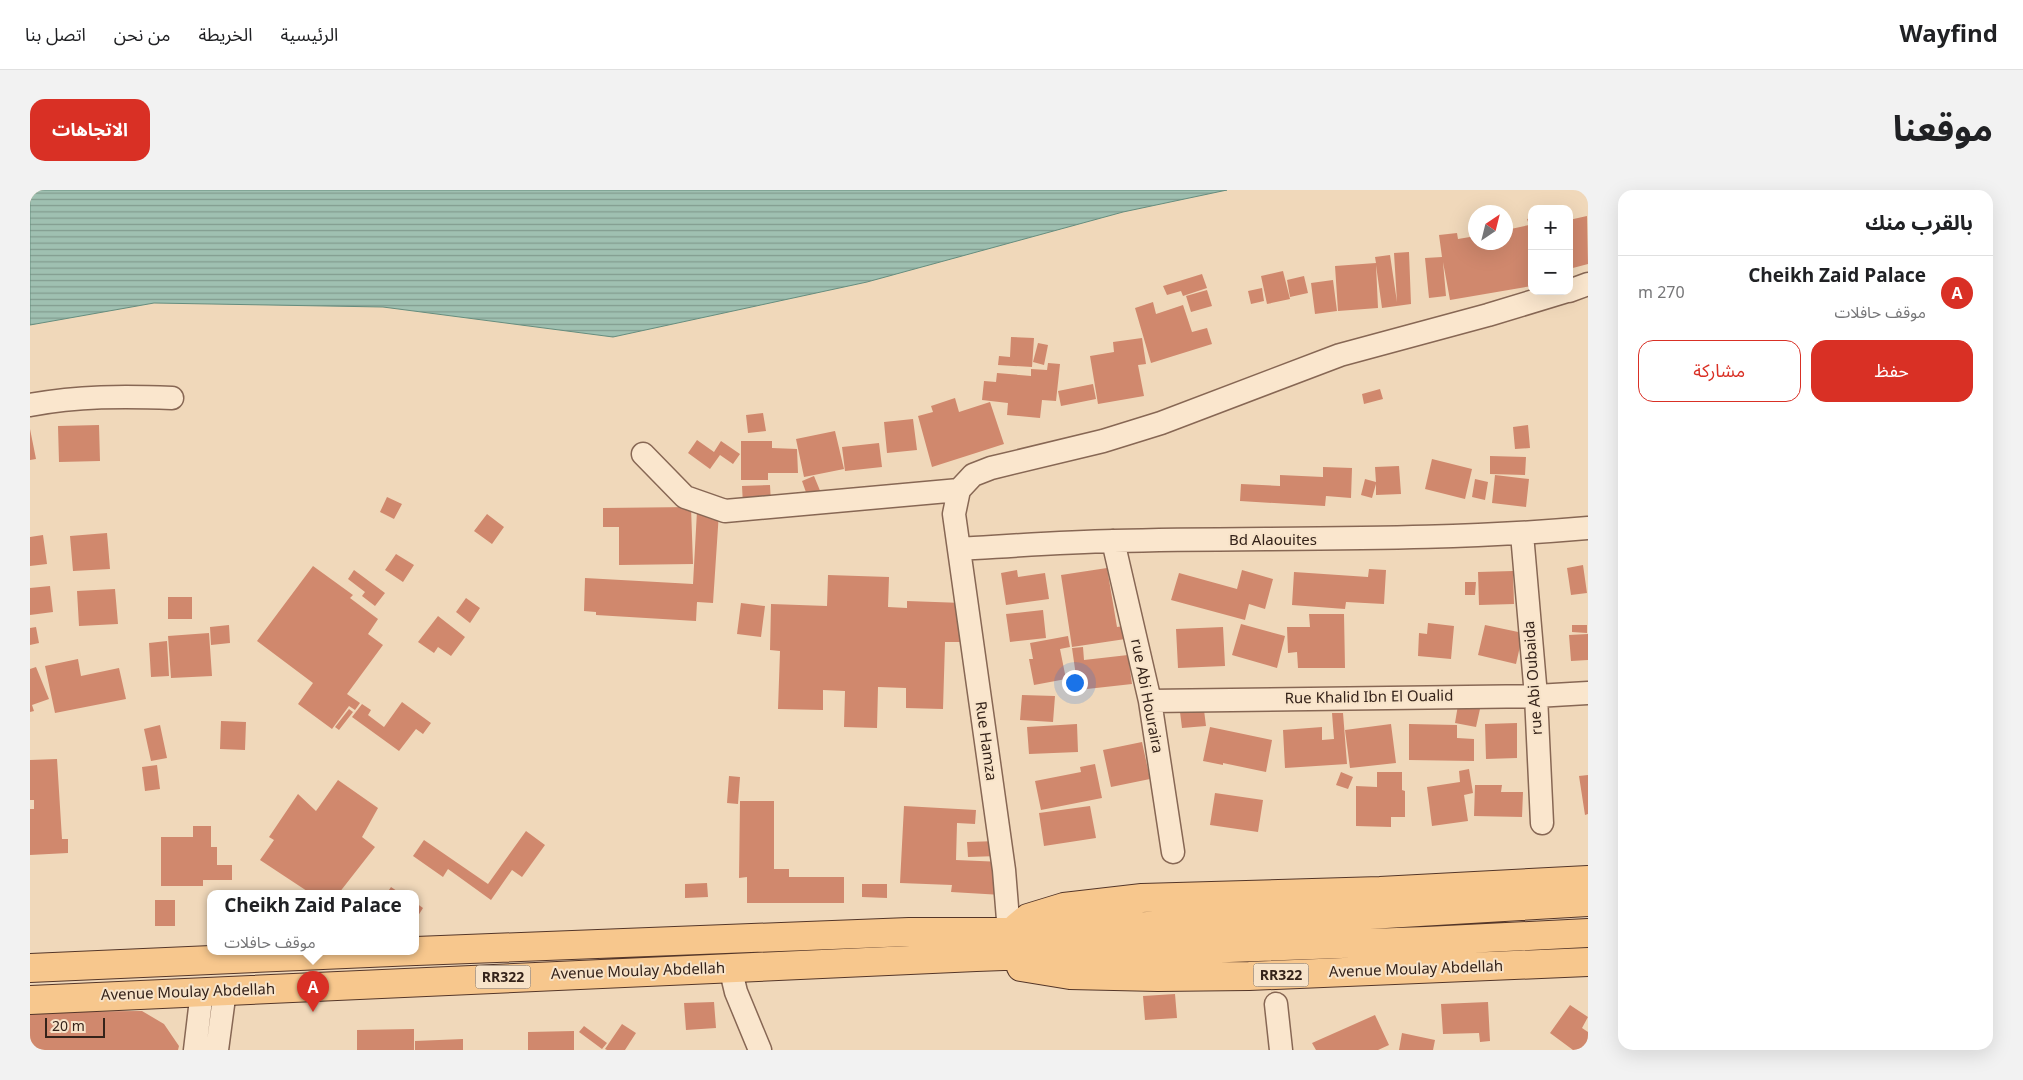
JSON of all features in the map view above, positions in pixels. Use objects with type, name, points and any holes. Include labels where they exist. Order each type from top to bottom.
[{"type":"main road","points":[[1010,932],[1028,918],[1055,910],[1142,898],[1380,891],[1588,880]]},
{"type":"main road","name":"Avenue Moulay Abdellah","points":[[419,951],[909,932],[1010,932],[1284,920],[1588,902]]},
{"type":"main road","name":"Avenue Moulay Abdellah","points":[[30,1000],[730,967],[1426,941],[1588,933]]},
{"type":"main road","name":"Avenue Moulay Abdellah","points":[[30,968],[324,955]]},
{"type":"main road","name":"Avenue Moulay Abdellah","points":[[976,957],[1018,967],[1070,975],[1158,977],[1249,976],[1588,962]]},
{"type":"street","points":[[1573,289],[1588,284]]},
{"type":"street","points":[[643,454],[685,497],[725,511],[959,490],[973,475],[992,468],[1104,441],[1161,423],[1340,355],[1555,295]]},
{"type":"street","points":[[30,405],[60,399],[112,396],[172,398]]},
{"type":"street","name":"Rue Hamza","points":[[959,490],[954,514],[1004,870],[1010,932]]},
{"type":"street","name":"Bd Alaouites","points":[[959,549],[1113,541],[1365,540],[1522,534],[1588,528]]},
{"type":"street","name":"rue Abi Oubaida","points":[[1522,534],[1536,696],[1542,823]]},
{"type":"street","name":"rue Abi Houraira","points":[[1113,541],[1150,700],[1173,852]]},
{"type":"street","name":"Rue Khalid Ibn El Oualid","points":[[1150,700],[1536,696],[1588,693]]},
{"type":"street","points":[[730,967],[736,992],[760,1050]]},
{"type":"street","points":[[195,1050],[214,991]]},
{"type":"street","points":[[214,991],[217,1050]]},
{"type":"street","points":[[1276,1004],[1281,1050]]},
{"type":"shaded area","points":[[30,190],[1227,190],[1123,212],[867,282],[613,337],[383,307],[154,303],[30,325]]},
{"type":"building","points":[[1587,216],[1588,264],[1573,268],[1573,250],[1573,219]]},
{"type":"building","points":[[1528,225],[1528,287],[1450,300],[1443,262],[1446,296],[1429,298],[1425,258],[1442,257],[1439,235],[1457,233],[1458,239],[1468,237],[1468,250],[1513,250],[1513,228]]},
{"type":"building","points":[[1409,252],[1411,304],[1382,308],[1376,265],[1378,308],[1338,311],[1335,266],[1376,263],[1375,257],[1390,255],[1397,302],[1394,253]]},
{"type":"building","points":[[1283,271],[1290,299],[1267,304],[1261,276]]},
{"type":"building","points":[[1202,274],[1207,288],[1183,296],[1181,291],[1167,295],[1163,286]]},
{"type":"building","points":[[1304,276],[1308,293],[1290,297],[1287,280]]},
{"type":"building","points":[[1333,280],[1337,311],[1315,314],[1311,283]]},
{"type":"building","points":[[1262,288],[1264,301],[1251,304],[1248,291]]},
{"type":"building","points":[[1207,290],[1212,306],[1191,312],[1186,296]]},
{"type":"building","points":[[1153,302],[1156,314],[1183,305],[1192,332],[1207,328],[1212,344],[1151,363],[1135,308]]},
{"type":"building","points":[[1011,337],[1034,338],[1032,367],[998,365],[999,356],[1010,357]]},
{"type":"building","points":[[1142,338],[1146,364],[1138,365],[1144,396],[1098,404],[1090,356],[1114,352],[1113,342]]},
{"type":"building","points":[[1038,343],[1048,345],[1044,365],[1033,362]]},
{"type":"building","points":[[1048,363],[1060,364],[1056,401],[1042,400],[1040,418],[1007,415],[1008,403],[982,400],[984,381],[996,382],[997,373],[1031,376],[1031,369],[1047,370]]},
{"type":"building","points":[[1093,384],[1096,399],[1061,406],[1058,391]]},
{"type":"building","points":[[1380,389],[1383,399],[1364,404],[1362,394]]},
{"type":"building","points":[[955,398],[959,412],[990,402],[1004,444],[932,467],[918,416],[933,412],[931,406]]},
{"type":"building","points":[[763,413],[766,431],[748,433],[746,415]]},
{"type":"building","points":[[913,419],[917,450],[887,453],[884,422]]},
{"type":"building","points":[[99,425],[100,461],[59,462],[58,426]]},
{"type":"building","points":[[1528,425],[1530,448],[1515,449],[1513,427]]},
{"type":"building","points":[[30,429],[36,459],[30,460]]},
{"type":"building","points":[[835,431],[844,469],[804,477],[796,439]]},
{"type":"building","points":[[697,440],[714,452],[721,441],[740,454],[733,464],[720,455],[710,469],[688,453]]},
{"type":"building","points":[[741,441],[772,441],[772,448],[797,449],[798,473],[768,473],[768,480],[741,480]]},
{"type":"building","points":[[879,443],[882,467],[845,471],[842,447]]},
{"type":"building","points":[[1490,456],[1526,457],[1525,475],[1490,474]]},
{"type":"building","points":[[1432,459],[1472,469],[1465,499],[1425,489]]},
{"type":"building","points":[[1399,466],[1401,494],[1376,495],[1376,484],[1372,498],[1361,495],[1365,479],[1376,482],[1375,467]]},
{"type":"building","points":[[1323,467],[1352,468],[1351,498],[1326,496],[1325,506],[1240,501],[1241,484],[1280,486],[1280,475],[1323,477]]},
{"type":"building","points":[[1495,475],[1529,479],[1526,507],[1492,503]]},
{"type":"building","points":[[814,476],[821,493],[808,498],[802,481]]},
{"type":"building","points":[[1475,479],[1488,482],[1485,500],[1472,497]]},
{"type":"building","points":[[770,485],[771,504],[743,505],[742,486]]},
{"type":"building","points":[[387,497],[402,504],[394,519],[380,512]]},
{"type":"building","points":[[691,507],[693,564],[619,565],[619,527],[603,527],[603,508]]},
{"type":"building","points":[[697,511],[719,512],[713,603],[697,602],[696,621],[596,615],[596,612],[584,611],[585,578],[693,584]]},
{"type":"building","points":[[487,514],[504,527],[492,544],[474,531]]},
{"type":"building","points":[[107,533],[110,569],[73,571],[70,536]]},
{"type":"building","points":[[43,535],[47,564],[30,566],[30,537]]},
{"type":"building","points":[[396,554],[414,565],[403,582],[385,570]]},
{"type":"building","points":[[1583,565],[1587,593],[1571,595],[1567,568]]},
{"type":"building","points":[[313,566],[353,595],[350,598],[378,619],[368,634],[383,645],[347,694],[360,703],[355,710],[349,706],[332,729],[298,704],[313,683],[257,641]]},
{"type":"building","points":[[1107,568],[1117,627],[1130,625],[1132,638],[1072,647],[1061,575]]},
{"type":"building","points":[[1369,569],[1386,570],[1384,604],[1346,602],[1345,609],[1292,605],[1294,572],[1368,577]]},
{"type":"building","points":[[354,570],[385,593],[375,606],[362,596],[365,592],[348,579]]},
{"type":"building","points":[[1017,570],[1018,577],[1045,573],[1049,599],[1006,605],[1001,573]]},
{"type":"building","points":[[1242,570],[1273,579],[1265,609],[1249,604],[1245,620],[1171,600],[1179,573],[1237,589]]},
{"type":"building","points":[[1513,571],[1514,604],[1479,605],[1478,572]]},
{"type":"building","points":[[828,575],[889,577],[888,607],[907,608],[907,601],[963,603],[962,642],[945,642],[943,709],[906,708],[906,688],[878,687],[877,728],[844,727],[845,691],[823,690],[823,710],[778,709],[780,651],[770,650],[771,604],[827,606]]},
{"type":"building","points":[[1465,582],[1476,582],[1475,595],[1465,595]]},
{"type":"building","points":[[50,586],[53,612],[30,615],[30,588]]},
{"type":"building","points":[[115,589],[118,624],[79,626],[77,591]]},
{"type":"building","points":[[168,597],[192,597],[192,619],[168,619]]},
{"type":"building","points":[[466,598],[480,608],[470,623],[456,612]]},
{"type":"building","points":[[741,603],[765,606],[761,637],[737,634]]},
{"type":"building","points":[[1043,610],[1046,638],[1010,642],[1006,614]]},
{"type":"building","points":[[1309,614],[1344,614],[1345,668],[1298,668],[1297,652],[1288,653],[1287,627],[1310,627]]},
{"type":"building","points":[[438,616],[465,637],[451,656],[438,647],[434,653],[418,642]]},
{"type":"building","points":[[1428,623],[1454,626],[1451,659],[1418,656],[1419,633],[1427,634]]},
{"type":"building","points":[[1241,624],[1285,636],[1277,668],[1232,655]]},
{"type":"building","points":[[229,625],[230,643],[211,645],[210,627]]},
{"type":"building","points":[[1485,625],[1523,633],[1516,664],[1478,655]]},
{"type":"building","points":[[1572,625],[1587,625],[1587,633],[1572,632]]},
{"type":"building","points":[[36,627],[39,643],[30,645],[30,628]]},
{"type":"building","points":[[1223,627],[1225,666],[1178,668],[1176,629]]},
{"type":"building","points":[[209,633],[212,676],[171,678],[168,636]]},
{"type":"building","points":[[1588,634],[1588,660],[1571,661],[1569,635]]},
{"type":"building","points":[[1068,636],[1070,647],[1060,649],[1066,679],[1034,685],[1029,659],[1033,659],[1030,643]]},
{"type":"building","points":[[167,641],[169,676],[151,677],[149,643]]},
{"type":"building","points":[[1083,647],[1084,660],[1128,655],[1132,684],[1078,690],[1072,648]]},
{"type":"building","points":[[78,659],[81,676],[119,668],[126,699],[55,713],[45,666]]},
{"type":"building","points":[[36,667],[49,699],[32,705],[34,711],[30,712],[30,669]]},
{"type":"building","points":[[1022,695],[1055,696],[1053,722],[1020,720]]},
{"type":"building","points":[[402,702],[431,723],[423,734],[416,729],[399,751],[352,717],[362,704],[371,710],[368,715],[384,727]]},
{"type":"building","points":[[1458,705],[1480,709],[1476,727],[1455,723]]},
{"type":"building","points":[[349,709],[353,712],[339,730],[335,727]]},
{"type":"building","points":[[1204,710],[1206,726],[1182,728],[1180,712]]},
{"type":"building","points":[[1332,713],[1343,713],[1347,764],[1285,768],[1283,730],[1322,727],[1322,740],[1334,739]]},
{"type":"building","points":[[221,721],[246,722],[245,750],[220,749]]},
{"type":"building","points":[[1517,723],[1517,758],[1486,759],[1485,724]]},
{"type":"building","points":[[1077,724],[1078,752],[1029,754],[1027,727]]},
{"type":"building","points":[[1391,724],[1396,763],[1350,768],[1345,730]]},
{"type":"building","points":[[1409,724],[1457,725],[1457,738],[1474,739],[1474,761],[1409,760]]},
{"type":"building","points":[[160,725],[167,758],[151,761],[144,729]]},
{"type":"building","points":[[1210,727],[1272,740],[1266,772],[1203,761]]},
{"type":"building","points":[[1142,742],[1150,779],[1111,787],[1103,750]]},
{"type":"building","points":[[57,759],[62,839],[68,839],[68,853],[30,855],[30,809],[34,809],[34,800],[30,800],[30,760]]},
{"type":"building","points":[[1095,764],[1102,798],[1041,810],[1035,781],[1081,772],[1080,767]]},
{"type":"building","points":[[157,765],[160,789],[145,791],[142,767]]},
{"type":"building","points":[[1469,769],[1473,793],[1464,795],[1468,821],[1432,826],[1427,787],[1460,782],[1459,771]]},
{"type":"building","points":[[1341,772],[1353,777],[1348,789],[1336,785]]},
{"type":"building","points":[[1377,772],[1402,772],[1402,790],[1405,791],[1405,817],[1391,817],[1391,827],[1356,826],[1356,786],[1377,787]]},
{"type":"building","points":[[1588,775],[1588,814],[1585,815],[1579,776]]},
{"type":"building","points":[[729,776],[740,777],[738,804],[727,803]]},
{"type":"building","points":[[338,780],[378,808],[362,837],[375,847],[341,890],[305,890],[260,860],[274,840],[269,837],[298,794],[316,811]]},
{"type":"building","points":[[1475,785],[1502,785],[1501,792],[1523,792],[1522,817],[1474,816]]},
{"type":"building","points":[[1215,793],[1263,800],[1258,832],[1210,825]]},
{"type":"building","points":[[740,801],[774,801],[774,869],[789,869],[789,877],[844,877],[844,903],[747,903],[747,877],[739,878]]},
{"type":"building","points":[[904,806],[976,810],[975,824],[957,823],[956,860],[1003,862],[1002,895],[951,892],[952,885],[900,883]]},
{"type":"building","points":[[1090,806],[1096,838],[1044,846],[1039,813]]},
{"type":"building","points":[[193,826],[211,826],[211,847],[217,847],[217,865],[232,865],[232,880],[203,880],[203,886],[161,886],[161,837],[193,837]]},
{"type":"building","points":[[526,831],[545,845],[522,877],[512,870],[491,900],[448,869],[443,877],[413,856],[424,840],[488,884]]},
{"type":"building","points":[[998,841],[999,856],[968,857],[967,842]]},
{"type":"building","points":[[707,883],[708,897],[685,898],[685,884]]},
{"type":"building","points":[[862,884],[887,884],[887,898],[862,897]]},
{"type":"building","points":[[155,900],[175,900],[175,926],[155,926]]},
{"type":"building","points":[[419,905],[423,908],[419,914]]},
{"type":"building","points":[[1175,994],[1177,1018],[1145,1020],[1143,996]]},
{"type":"building","points":[[714,1002],[716,1028],[686,1030],[684,1003]]},
{"type":"building","points":[[1488,1002],[1490,1041],[1480,1042],[1479,1033],[1443,1034],[1441,1004]]},
{"type":"building","points":[[1570,1005],[1588,1017],[1582,1028],[1588,1032],[1588,1050],[1573,1050],[1550,1033]]},
{"type":"building","points":[[142,1011],[164,1024],[179,1046],[178,1050],[30,1050],[30,1012]]},
{"type":"building","points":[[1375,1015],[1389,1045],[1378,1050],[1316,1050],[1312,1043]]},
{"type":"building","points":[[622,1024],[636,1033],[625,1050],[605,1049]]},
{"type":"building","points":[[584,1026],[607,1043],[602,1049],[579,1032]]},
{"type":"building","points":[[414,1029],[414,1050],[357,1050],[357,1030]]},
{"type":"building","points":[[574,1031],[574,1050],[528,1050],[528,1032]]},
{"type":"building","points":[[1402,1033],[1435,1040],[1433,1050],[1399,1050]]},
{"type":"building","points":[[463,1039],[463,1050],[415,1050],[415,1041]]},
{"type":"place","name":"Cheikh Zaid Palace","points":[[313,1012]]}]
